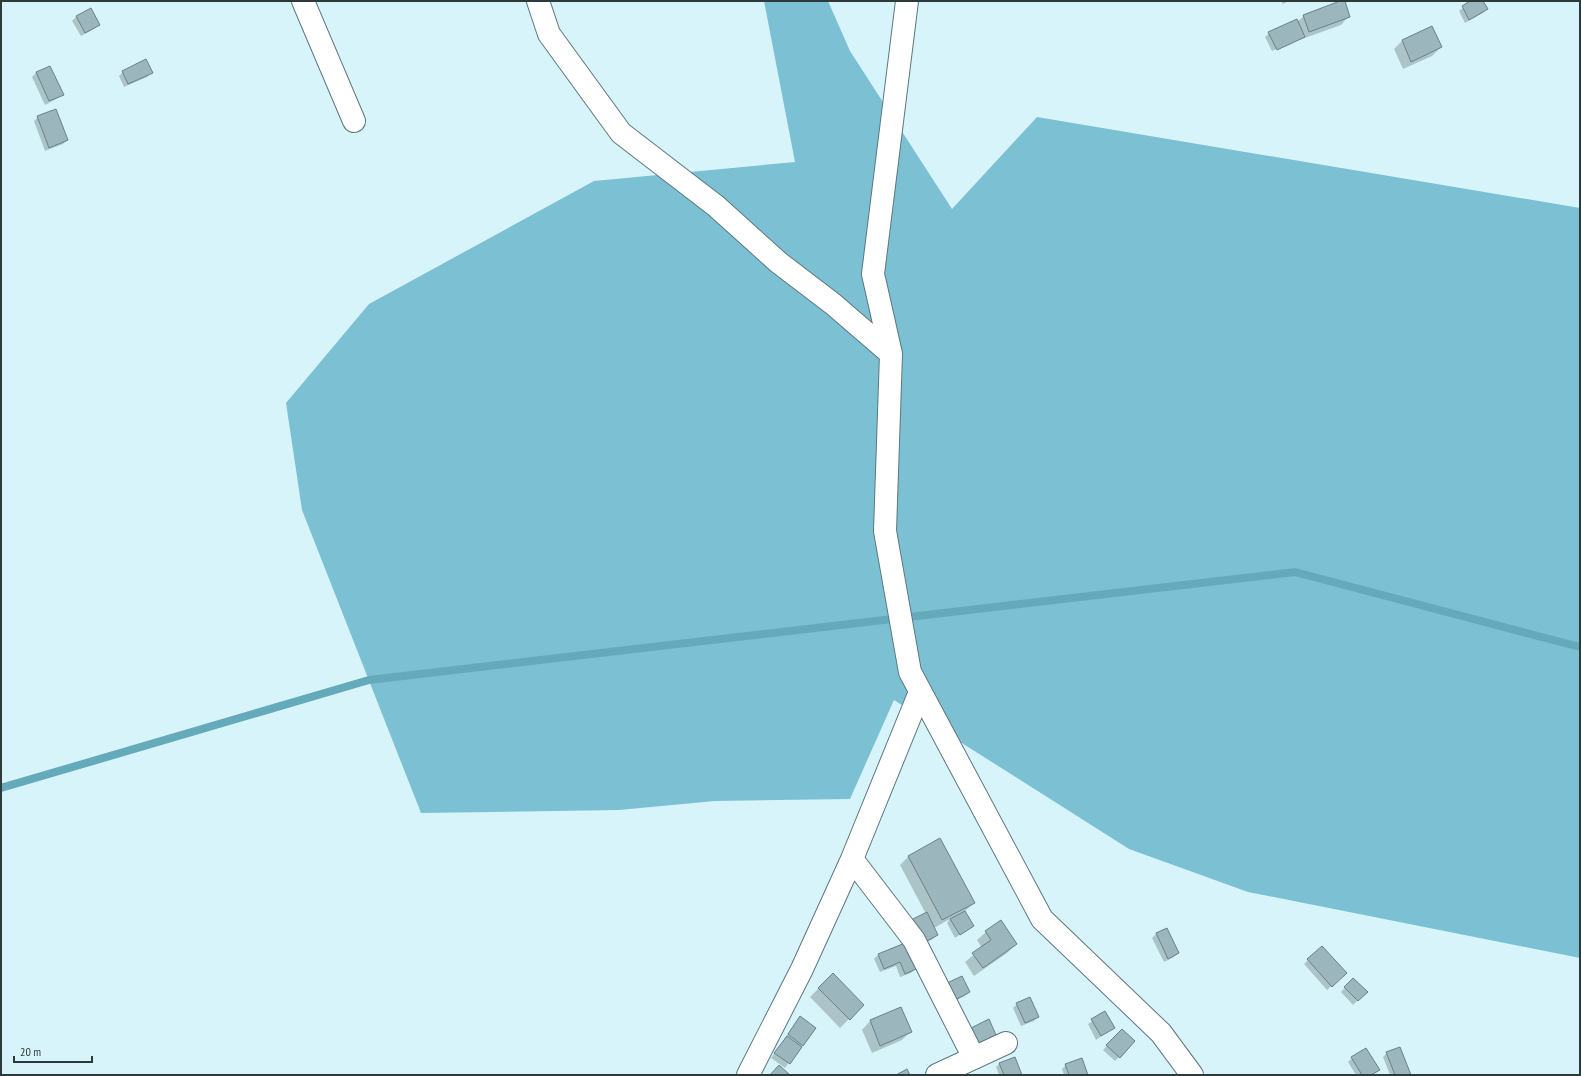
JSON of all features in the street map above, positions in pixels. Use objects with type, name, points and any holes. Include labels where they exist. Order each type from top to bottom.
[{"type":"street","points":[[303,1],[354,121]]},
{"type":"street","points":[[538,1],[549,34],[621,132],[716,206],[778,262],[833,304],[891,354]]},
{"type":"street","points":[[907,1],[873,274],[891,354],[885,531],[910,672],[1042,919],[1161,1033],[1192,1075]]},
{"type":"street","points":[[748,1075],[802,970],[852,859],[920,692]]},
{"type":"street","points":[[852,859],[914,940],[974,1058]]},
{"type":"street","points":[[937,1075],[1006,1043]]},
{"type":"shaded area","points":[[764,1],[828,1],[850,51],[952,209],[1037,117],[1580,208],[1580,958],[1248,892],[1129,849],[894,700],[850,799],[715,801],[619,810],[421,813],[302,510],[286,403],[369,304],[594,181],[795,162]]},
{"type":"building","points":[[1340,1],[1345,1],[1350,17],[1309,32],[1303,15]]},
{"type":"building","points":[[1470,1],[1483,1],[1488,9],[1469,20],[1462,6]]},
{"type":"building","points":[[91,8],[100,25],[85,33],[76,16]]},
{"type":"building","points":[[1297,19],[1305,37],[1277,50],[1268,32]]},
{"type":"building","points":[[1432,26],[1442,47],[1411,62],[1402,40]]},
{"type":"building","points":[[146,59],[153,73],[128,84],[122,71]]},
{"type":"building","points":[[50,66],[64,95],[49,101],[36,72]]},
{"type":"building","points":[[56,109],[68,140],[49,148],[37,116]]},
{"type":"building","points":[[940,838],[975,903],[942,920],[908,856]]},
{"type":"building","points":[[965,911],[974,926],[960,935],[950,919]]},
{"type":"building","points":[[927,912],[938,935],[923,943],[911,920]]},
{"type":"building","points":[[1001,920],[1017,944],[983,968],[972,953],[991,940],[985,931]]},
{"type":"building","points":[[1167,928],[1179,953],[1168,959],[1156,933]]},
{"type":"building","points":[[905,943],[916,969],[905,974],[900,962],[884,969],[878,954]]},
{"type":"building","points":[[1322,946],[1347,973],[1332,987],[1307,959]]},
{"type":"building","points":[[833,973],[864,1005],[850,1020],[818,988]]},
{"type":"building","points":[[962,976],[970,992],[953,1001],[945,984]]},
{"type":"building","points":[[1353,978],[1368,992],[1358,1001],[1344,987]]},
{"type":"building","points":[[1030,997],[1039,1017],[1025,1023],[1016,1003]]},
{"type":"building","points":[[901,1007],[912,1032],[880,1046],[870,1020]]},
{"type":"building","points":[[1105,1011],[1115,1028],[1101,1036],[1091,1019]]},
{"type":"building","points":[[800,1016],[816,1028],[803,1046],[788,1034]]},
{"type":"building","points":[[989,1019],[996,1035],[979,1044],[971,1028]]},
{"type":"building","points":[[1122,1029],[1135,1041],[1120,1058],[1106,1045]]},
{"type":"building","points":[[787,1036],[802,1047],[790,1064],[774,1053]]},
{"type":"building","points":[[1400,1047],[1411,1075],[1395,1075],[1386,1052]]},
{"type":"building","points":[[1366,1048],[1380,1070],[1371,1075],[1362,1075],[1351,1057]]},
{"type":"building","points":[[1015,1057],[1022,1075],[1004,1075],[999,1063]]},
{"type":"building","points":[[1082,1058],[1088,1075],[1069,1075],[1065,1064]]},
{"type":"building","points":[[779,1065],[790,1075],[770,1075]]},
{"type":"building","points":[[907,1069],[910,1075],[896,1075]]},
{"type":"waterway","points":[[1,788],[369,680],[1295,572],[1580,647]]}]
